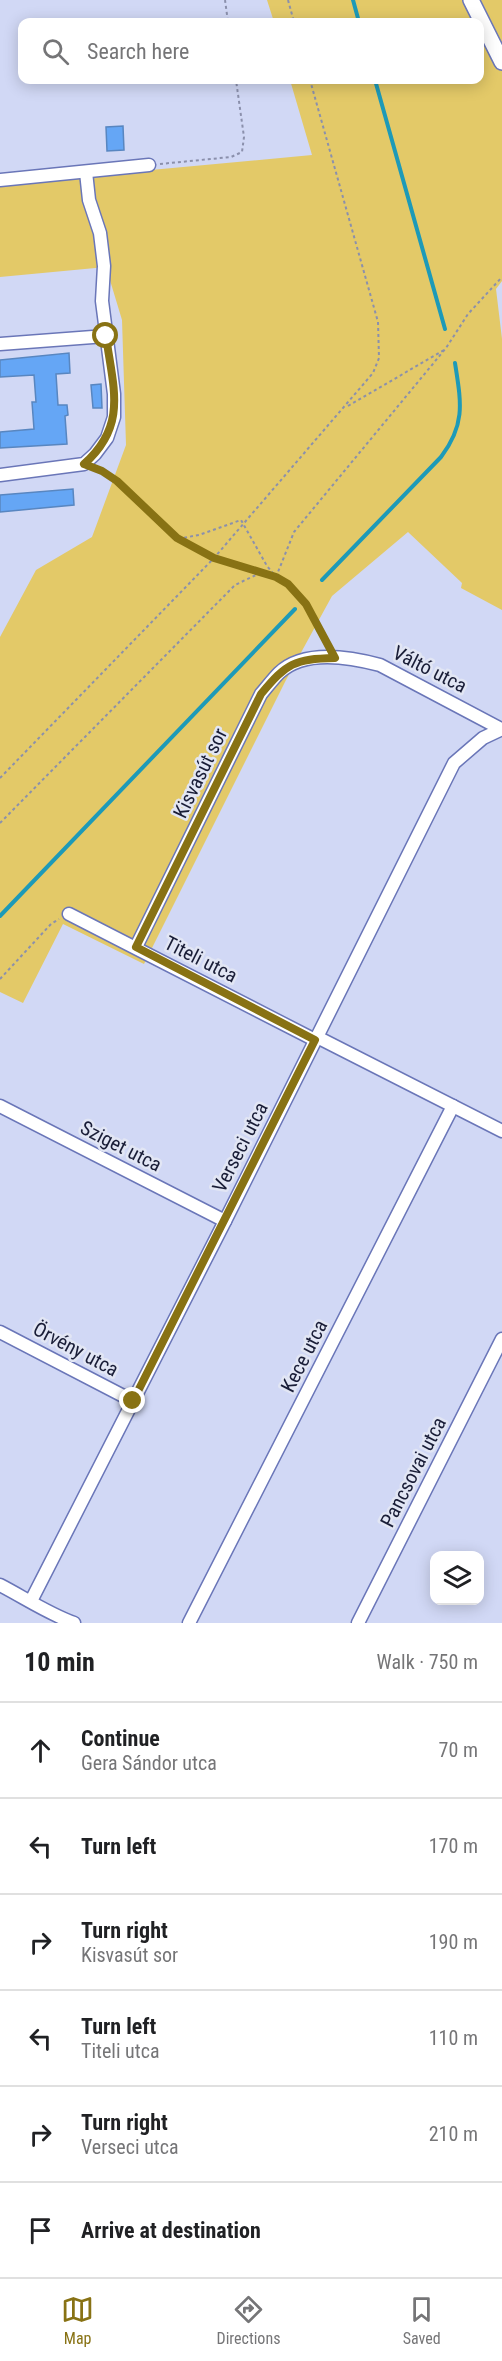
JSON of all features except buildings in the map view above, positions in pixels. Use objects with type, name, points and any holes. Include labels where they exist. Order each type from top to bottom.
[{"type":"street","points":[[471,0],[480,18]]},
{"type":"street","points":[[484,26],[502,62]]},
{"type":"street","points":[[0,180],[148,165]]},
{"type":"street","points":[[0,475],[84,464],[107,438],[114,417],[114,394],[102,301],[104,266],[100,233],[89,200],[86,172]]},
{"type":"street","points":[[0,344],[106,336]]},
{"type":"street","name":"Váltó utca","points":[[335,658],[357,659],[380,664],[502,729]]},
{"type":"street","name":"Kisvasút sor","points":[[136,947],[261,694],[280,671],[295,663],[335,658]]},
{"type":"street","name":"Verseci utca","points":[[31,1600],[225,1221],[454,763],[483,738],[502,729]]},
{"type":"street","name":"Titeli utca","points":[[69,914],[502,1131]]},
{"type":"street","name":"Sziget utca","points":[[0,1106],[225,1221]]},
{"type":"street","name":"Kece utca","points":[[189,1623],[453,1106]]},
{"type":"street","name":"Örvény utca","points":[[0,1332],[133,1401]]},
{"type":"street","name":"Pancsovai utca","points":[[358,1623],[502,1339]]},
{"type":"street","points":[[0,1586],[31,1600],[49,1614],[74,1623]]},
{"type":"path","points":[[225,0],[227,18]]},
{"type":"path","points":[[288,0],[293,18]]},
{"type":"path","points":[[148,165],[231,157],[242,152],[244,137],[237,84]]},
{"type":"path","points":[[0,778],[214,558],[374,373],[379,358],[378,322],[311,84]]},
{"type":"path","points":[[276,577],[294,532],[446,348],[468,314],[502,277]]},
{"type":"path","points":[[345,408],[446,348]]},
{"type":"path","points":[[84,464],[102,471],[117,481],[177,538],[214,558],[276,577],[288,584],[306,604],[335,658]]},
{"type":"path","points":[[177,538],[199,535],[241,520],[267,566],[276,577]]},
{"type":"path","points":[[0,823],[235,585],[260,573]]},
{"type":"path","points":[[0,979],[51,924],[69,914]]},
{"type":"shaded area","points":[[267,0],[502,0],[502,281],[496,289],[502,339],[502,610],[461,588],[462,583],[408,532],[332,596],[286,680],[144,964],[63,924],[23,1003],[0,992],[0,637],[36,570],[92,537],[126,445],[122,320],[106,267],[0,277],[0,184],[312,155],[291,84],[484,84],[484,18],[273,18]]},
{"type":"waterway","points":[[353,0],[358,18]]},
{"type":"waterway","points":[[376,84],[445,329]]},
{"type":"waterway","points":[[322,580],[441,457],[449,445],[455,434],[460,412],[455,363]]},
{"type":"waterway","points":[[0,916],[295,609]]},
{"type":"route","points":[[106,336],[114,394],[114,417],[107,438],[84,464],[102,471],[117,481],[177,538],[214,558],[276,577],[288,584],[306,604],[335,658],[295,663],[280,671],[261,694],[136,947],[315,1040],[133,1401]]}]
